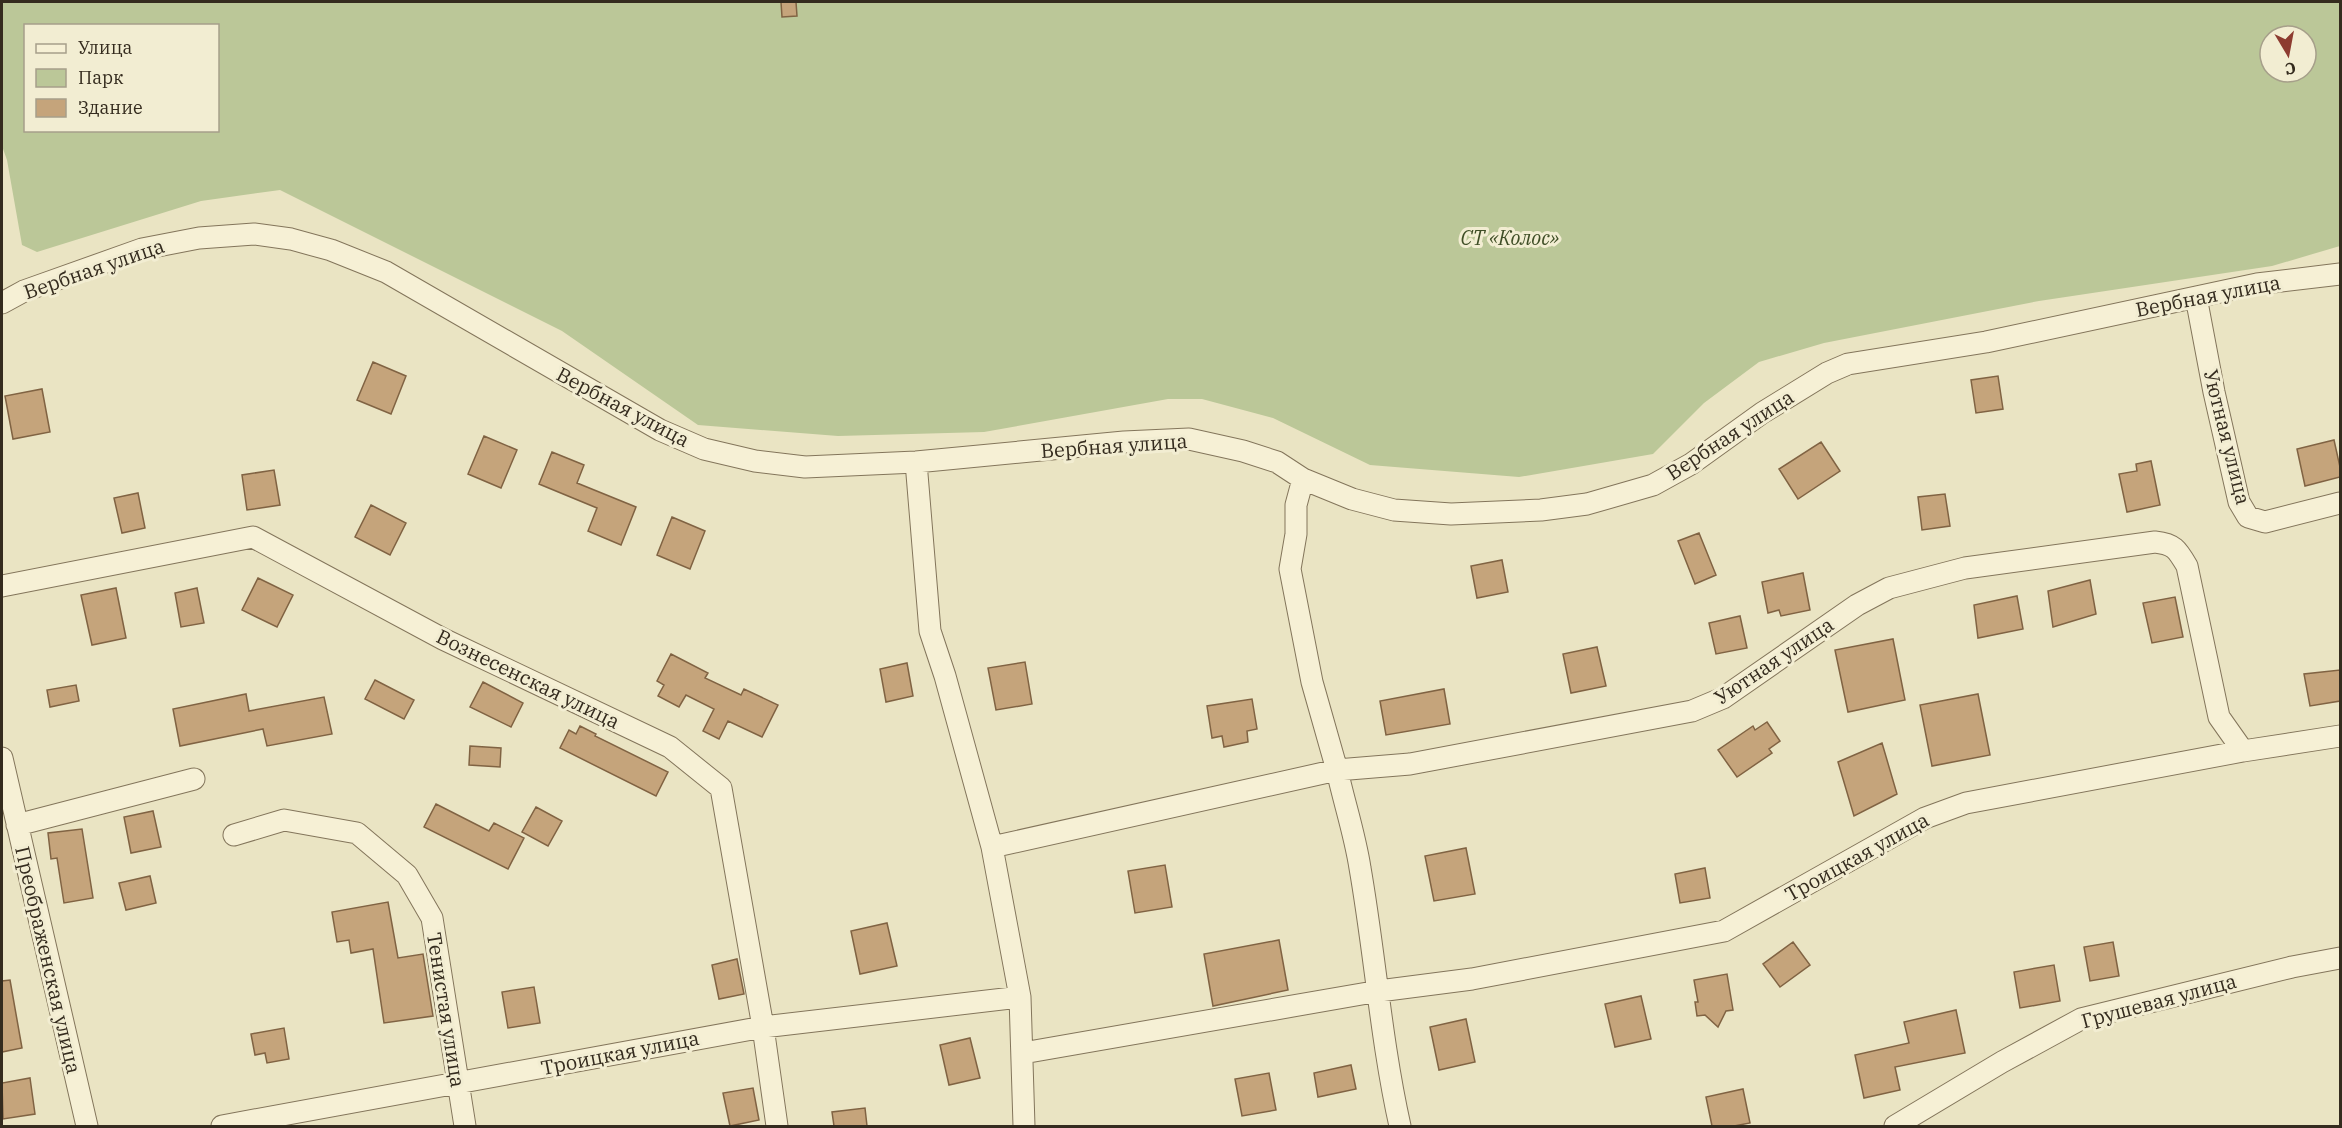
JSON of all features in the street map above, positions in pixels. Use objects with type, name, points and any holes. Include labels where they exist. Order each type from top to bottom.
[{"type":"street","name":"Вербная улица","points":[[2,303],[24,291],[142,249],[199,238],[254,234],[291,239],[331,249],[386,272],[660,430],[704,449],[755,461],[805,467],[916,462],[1124,442],[1189,439],[1243,451],[1277,462],[1303,479],[1352,499],[1394,510],[1451,514],[1541,510],[1587,504],[1653,485],[1691,464],[1762,413],[1827,373],[1848,364],[1986,342],[2257,284],[2340,274]]},
{"type":"street","name":"Уютная улица","points":[[2196,297],[2214,392],[2239,502],[2248,517],[2265,522],[2340,503]]},
{"type":"street","points":[[916,462],[930,631],[945,676],[992,847],[1020,997],[1024,1126]]},
{"type":"street","points":[[1303,479],[1296,506],[1296,534],[1290,569],[1312,682],[1360,865],[1379,991],[1388,1071],[1400,1126]]},
{"type":"street","name":"Вознесенская улица","points":[[2,586],[253,537],[442,639],[670,747],[721,788],[763,1027],[777,1126]]},
{"type":"street","name":"Уютная улица","points":[[992,847],[1336,770],[1410,764],[1692,711],[1723,698],[1857,605],[1889,588],[1965,568],[2154,542],[2170,544],[2180,553],[2187,566],[2219,717],[2243,751]]},
{"type":"street","name":"Троицкая улица","points":[[1023,1053],[1379,991],[1472,979],[1724,931],[1925,818],[1966,803],[2243,751],[2340,736]]},
{"type":"street","name":"Преображенская улица","points":[[2,758],[87,1126]]},
{"type":"street","points":[[17,825],[194,779]]},
{"type":"street","name":"Тенистая улица","points":[[234,835],[284,820],[357,833],[407,875],[432,918],[465,1126]]},
{"type":"street","name":"Грушевая улица","points":[[1895,1126],[2002,1062],[2081,1019],[2292,967],[2340,958]]},
{"type":"street","name":"Троицкая улица","points":[[222,1126],[763,1027],[1020,997]]},
{"type":"green space","name":"СТ «Колос»","points":[[2,2],[2340,2],[2340,246],[2272,266],[2039,301],[1824,343],[1759,362],[1704,403],[1653,454],[1519,477],[1370,465],[1273,418],[1202,399],[1168,399],[984,432],[838,436],[698,425],[562,331],[280,190],[201,201],[37,252],[22,245],[7,160],[2,146]]},
{"type":"building","points":[[781,2],[796,2],[797,16],[782,17]]},
{"type":"building","points":[[373,362],[406,376],[391,414],[357,400]]},
{"type":"building","points":[[1998,376],[2003,409],[1976,413],[1971,380]]},
{"type":"building","points":[[42,389],[50,432],[13,439],[5,396]]},
{"type":"building","points":[[484,436],[517,450],[501,488],[468,474]]},
{"type":"building","points":[[2334,440],[2340,477],[2305,486],[2297,449]]},
{"type":"building","points":[[1821,442],[1840,471],[1798,499],[1779,469]]},
{"type":"building","points":[[552,452],[584,465],[577,483],[636,507],[621,545],[588,531],[597,508],[539,484]]},
{"type":"building","points":[[2151,461],[2160,505],[2127,512],[2119,474],[2137,471],[2136,464]]},
{"type":"building","points":[[274,470],[280,505],[247,510],[242,475]]},
{"type":"building","points":[[138,493],[145,528],[122,533],[114,498]]},
{"type":"building","points":[[1945,494],[1950,526],[1922,530],[1918,497]]},
{"type":"building","points":[[371,505],[406,523],[390,555],[355,537]]},
{"type":"building","points":[[672,517],[705,531],[690,569],[657,555]]},
{"type":"building","points":[[1699,533],[1716,575],[1695,584],[1678,541]]},
{"type":"building","points":[[1502,560],[1508,592],[1477,598],[1471,566]]},
{"type":"building","points":[[1803,573],[1810,610],[1781,616],[1779,610],[1768,613],[1762,582]]},
{"type":"building","points":[[258,578],[293,595],[277,627],[242,610]]},
{"type":"building","points":[[2090,580],[2096,614],[2053,627],[2048,591]]},
{"type":"building","points":[[116,588],[126,638],[92,645],[81,595]]},
{"type":"building","points":[[197,588],[204,623],[181,627],[175,593]]},
{"type":"building","points":[[2017,596],[2023,629],[1978,638],[1974,605]]},
{"type":"building","points":[[2175,597],[2183,637],[2152,643],[2143,603]]},
{"type":"building","points":[[1740,616],[1747,648],[1716,654],[1709,623]]},
{"type":"building","points":[[1893,639],[1905,700],[1848,712],[1835,650]]},
{"type":"building","points":[[1597,647],[1606,686],[1571,693],[1563,654]]},
{"type":"building","points":[[671,654],[708,673],[705,678],[741,695],[744,689],[778,705],[762,737],[728,721],[719,739],[703,731],[714,709],[686,695],[679,707],[658,696],[664,685],[657,681]]},
{"type":"building","points":[[1025,662],[1032,704],[996,710],[988,668]]},
{"type":"building","points":[[907,663],[913,696],[886,702],[880,669]]},
{"type":"building","points":[[2340,670],[2340,701],[2310,706],[2304,674]]},
{"type":"building","points":[[375,680],[414,700],[404,719],[365,699]]},
{"type":"building","points":[[483,682],[523,703],[511,727],[470,707]]},
{"type":"building","points":[[76,685],[79,701],[50,707],[47,690]]},
{"type":"building","points":[[1444,689],[1450,724],[1386,735],[1380,701]]},
{"type":"building","points":[[246,694],[249,711],[324,697],[332,734],[267,746],[263,729],[180,746],[173,709]]},
{"type":"building","points":[[1978,694],[1990,755],[1932,766],[1920,705]]},
{"type":"building","points":[[1252,699],[1257,729],[1247,731],[1248,742],[1224,747],[1222,736],[1212,738],[1207,706]]},
{"type":"building","points":[[1767,722],[1780,741],[1769,749],[1772,753],[1737,777],[1718,750],[1753,726],[1755,730]]},
{"type":"building","points":[[580,726],[596,734],[595,736],[668,772],[656,796],[560,748],[569,730],[576,734]]},
{"type":"building","points":[[1882,743],[1897,794],[1854,816],[1838,762]]},
{"type":"building","points":[[470,746],[501,748],[500,767],[469,765]]},
{"type":"building","points":[[436,804],[489,831],[494,823],[524,838],[508,869],[424,827]]},
{"type":"building","points":[[536,807],[562,821],[548,846],[522,832]]},
{"type":"building","points":[[153,811],[161,847],[131,853],[124,817]]},
{"type":"building","points":[[82,829],[93,898],[64,903],[57,858],[51,859],[48,833]]},
{"type":"building","points":[[1466,848],[1475,894],[1434,901],[1425,856]]},
{"type":"building","points":[[1165,865],[1172,907],[1135,913],[1128,871]]},
{"type":"building","points":[[1705,868],[1710,898],[1680,903],[1675,874]]},
{"type":"building","points":[[150,876],[156,903],[126,910],[119,883]]},
{"type":"building","points":[[388,902],[398,958],[423,954],[433,1016],[384,1023],[373,949],[351,953],[349,940],[337,942],[332,912]]},
{"type":"building","points":[[887,923],[897,966],[860,974],[851,931]]},
{"type":"building","points":[[1279,940],[1288,990],[1213,1006],[1204,954]]},
{"type":"building","points":[[1793,942],[1810,965],[1780,987],[1763,964]]},
{"type":"building","points":[[2113,942],[2119,976],[2090,981],[2084,947]]},
{"type":"building","points":[[737,959],[744,994],[719,999],[712,965]]},
{"type":"building","points":[[2054,965],[2060,1001],[2020,1008],[2014,972]]},
{"type":"building","points":[[1727,974],[1733,1010],[1726,1011],[1718,1027],[1705,1015],[1697,1016],[1695,1002],[1698,1002],[1694,980]]},
{"type":"building","points":[[10,980],[22,1048],[2,1052],[2,981]]},
{"type":"building","points":[[534,987],[540,1023],[508,1028],[502,992]]},
{"type":"building","points":[[1641,996],[1651,1039],[1615,1047],[1605,1004]]},
{"type":"building","points":[[1956,1010],[1965,1053],[1895,1067],[1900,1090],[1864,1098],[1855,1055],[1909,1043],[1904,1022]]},
{"type":"building","points":[[1466,1019],[1475,1062],[1439,1070],[1430,1027]]},
{"type":"building","points":[[284,1028],[289,1059],[267,1063],[265,1053],[255,1055],[251,1034]]},
{"type":"building","points":[[970,1038],[980,1078],[949,1085],[940,1045]]},
{"type":"building","points":[[1351,1065],[1356,1089],[1318,1097],[1314,1073]]},
{"type":"building","points":[[1269,1073],[1276,1110],[1242,1116],[1235,1079]]},
{"type":"building","points":[[30,1078],[35,1114],[3,1119],[2,1083]]},
{"type":"building","points":[[753,1088],[759,1120],[730,1126],[723,1093]]},
{"type":"building","points":[[1743,1089],[1750,1123],[1712,1126],[1706,1097]]},
{"type":"building","points":[[865,1108],[867,1126],[834,1126],[832,1112]]}]
